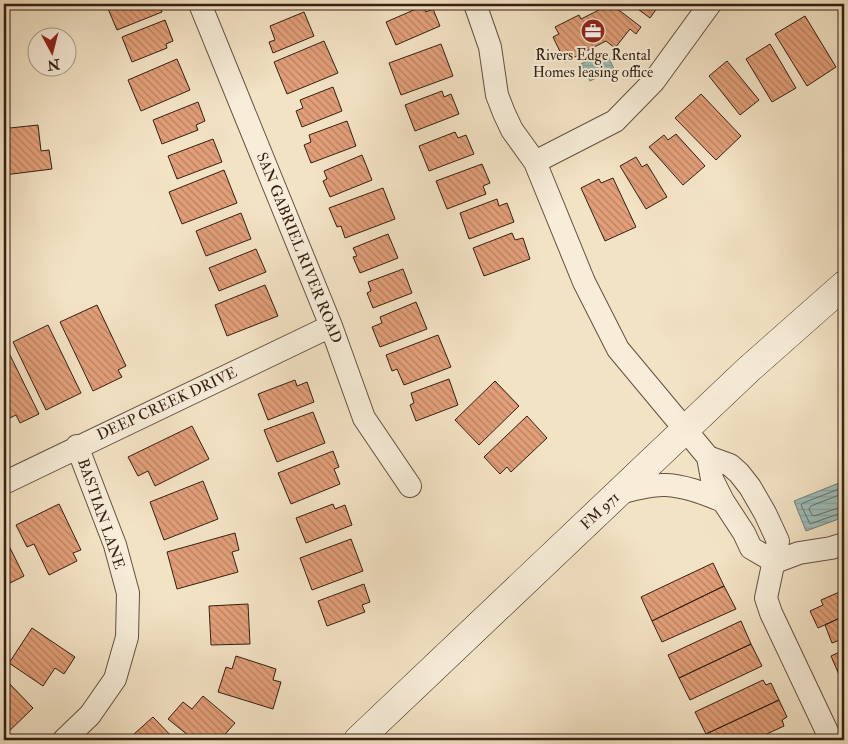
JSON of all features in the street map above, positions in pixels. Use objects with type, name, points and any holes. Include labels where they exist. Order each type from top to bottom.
[{"type":"main road","name":"FM 971","points":[[358,740],[685,430],[844,285]]},
{"type":"street","name":"SAN GABRIEL RIVER ROAD","points":[[200,4],[331,326],[364,418],[410,486]]},
{"type":"street","points":[[475,4],[490,47],[497,95],[504,114],[512,130],[534,162],[584,282],[618,350],[708,457],[730,465],[750,487],[765,513],[778,541],[766,598],[771,613],[831,740]]},
{"type":"street","points":[[534,162],[615,121],[654,81],[710,4]]},
{"type":"street","name":"DEEP CREEK DRIVE","points":[[4,483],[77,446],[331,326]]},
{"type":"street","name":"BASTIAN LANE","points":[[64,740],[90,715],[115,679],[127,637],[128,593],[115,545],[77,446]]},
{"type":"street","points":[[708,457],[712,479],[723,501],[752,548],[775,562]]},
{"type":"street","points":[[619,492],[648,486],[666,485],[693,490],[723,501]]},
{"type":"street","points":[[775,562],[799,553],[844,544]]},
{"type":"water","points":[[606,52],[614,69],[590,81],[581,64]]},
{"type":"water","points":[[844,481],[844,517],[806,531],[794,501]]},
{"type":"building","points":[[106,4],[159,4],[162,12],[117,30]]},
{"type":"building","name":"Rivers Edge Rental Homes leasing office","points":[[611,4],[641,27],[636,34],[630,29],[615,48],[606,41],[565,62],[553,37],[559,34],[555,27],[579,15],[581,19]]},
{"type":"building","points":[[631,4],[660,4],[650,18]]},
{"type":"building","points":[[423,6],[426,12],[433,9],[440,26],[396,45],[386,22]]},
{"type":"building","points":[[304,12],[314,36],[273,53],[269,42],[275,40],[270,26]]},
{"type":"building","points":[[805,16],[836,67],[807,86],[775,34]]},
{"type":"building","points":[[165,20],[173,41],[166,44],[167,48],[132,62],[122,37]]},
{"type":"building","points":[[324,41],[338,73],[287,94],[274,62]]},
{"type":"building","points":[[441,44],[453,76],[401,95],[389,63]]},
{"type":"building","points":[[770,44],[796,88],[772,102],[746,59]]},
{"type":"building","points":[[177,59],[190,90],[141,111],[128,80]]},
{"type":"building","points":[[727,61],[759,100],[740,115],[709,76]]},
{"type":"building","points":[[333,87],[342,111],[302,127],[296,111],[303,108],[300,100]]},
{"type":"building","points":[[442,91],[444,97],[451,94],[459,114],[415,131],[405,105]]},
{"type":"building","points":[[701,94],[741,136],[716,160],[675,118]]},
{"type":"building","points":[[198,102],[205,121],[196,125],[198,130],[162,144],[153,120]]},
{"type":"building","points":[[347,121],[356,146],[311,163],[304,145],[311,142],[309,135]]},
{"type":"building","points":[[9,124],[10,128],[38,125],[41,151],[49,150],[52,169],[4,175],[4,125]]},
{"type":"building","points":[[455,132],[458,138],[466,135],[474,154],[429,171],[419,146]]},
{"type":"building","points":[[676,134],[705,166],[683,185],[649,147],[664,135],[668,140]]},
{"type":"building","points":[[213,139],[222,162],[177,179],[168,156]]},
{"type":"building","points":[[362,155],[372,180],[330,197],[323,181],[327,179],[324,171]]},
{"type":"building","points":[[636,157],[642,167],[647,164],[667,197],[646,209],[620,166]]},
{"type":"building","points":[[482,164],[490,183],[483,186],[486,194],[447,209],[436,181]]},
{"type":"building","points":[[224,170],[237,203],[182,224],[169,192]]},
{"type":"building","points":[[613,178],[636,227],[605,241],[581,188],[599,179],[601,183]]},
{"type":"building","points":[[383,188],[395,219],[345,238],[341,226],[337,227],[329,208]]},
{"type":"building","points":[[497,199],[499,206],[507,203],[514,222],[469,239],[460,213]]},
{"type":"building","points":[[241,213],[251,239],[206,256],[196,231]]},
{"type":"building","points":[[512,233],[515,240],[523,238],[530,259],[484,276],[473,248]]},
{"type":"building","points":[[388,234],[398,258],[360,273],[353,257],[357,256],[353,248]]},
{"type":"building","points":[[256,249],[266,272],[219,291],[209,268]]},
{"type":"building","points":[[403,269],[412,293],[373,308],[367,293],[371,291],[368,282]]},
{"type":"building","points":[[265,285],[278,316],[227,336],[215,305]]},
{"type":"building","points":[[416,302],[427,329],[380,347],[372,327],[382,323],[380,317]]},
{"type":"building","points":[[97,305],[126,366],[118,370],[122,377],[93,391],[60,322]]},
{"type":"building","points":[[48,325],[81,393],[46,410],[13,342]]},
{"type":"building","points":[[438,335],[451,367],[404,385],[397,369],[392,371],[386,355]]},
{"type":"building","points":[[7,349],[39,414],[20,423],[16,415],[4,421],[4,351]]},
{"type":"building","points":[[449,379],[458,405],[416,421],[410,405],[414,403],[411,393]]},
{"type":"building","points":[[295,380],[297,386],[307,382],[314,402],[268,420],[258,394]]},
{"type":"building","points":[[495,381],[519,406],[479,445],[455,420]]},
{"type":"building","points":[[313,412],[325,443],[277,462],[264,430]]},
{"type":"building","points":[[527,416],[547,438],[511,472],[507,467],[500,474],[484,457]]},
{"type":"building","points":[[192,426],[209,459],[155,486],[148,471],[138,476],[128,457]]},
{"type":"building","points":[[333,451],[339,467],[334,469],[340,484],[291,504],[278,473]]},
{"type":"building","points":[[203,481],[218,519],[164,540],[150,502]]},
{"type":"building","points":[[59,504],[81,550],[73,553],[77,561],[49,575],[34,544],[27,547],[16,525]]},
{"type":"building","points":[[333,504],[335,509],[345,505],[352,525],[306,543],[296,518]]},
{"type":"building","points":[[235,533],[239,550],[232,552],[238,572],[177,589],[167,552]]},
{"type":"building","points":[[4,536],[24,576],[4,586]]},
{"type":"building","points":[[351,539],[363,571],[312,590],[300,558]]},
{"type":"building","points":[[713,563],[724,586],[652,621],[641,597]]},
{"type":"building","points":[[364,584],[370,602],[362,605],[365,612],[327,626],[318,601]]},
{"type":"building","points":[[724,586],[736,609],[662,642],[652,621]]},
{"type":"building","points":[[844,590],[844,616],[818,628],[810,611],[823,605],[821,600]]},
{"type":"building","points":[[248,604],[250,644],[211,645],[209,606]]},
{"type":"building","points":[[844,616],[844,644],[840,640],[832,643],[825,625]]},
{"type":"building","points":[[741,621],[751,644],[679,678],[668,655]]},
{"type":"building","points":[[32,628],[75,657],[64,674],[55,668],[43,686],[9,663]]},
{"type":"building","points":[[751,644],[762,666],[690,700],[679,678]]},
{"type":"building","points":[[844,650],[844,667],[837,670],[831,656]]},
{"type":"building","points":[[236,656],[276,669],[273,680],[281,682],[273,709],[218,692],[226,667],[232,669]]},
{"type":"building","points":[[844,667],[844,687],[837,670]]},
{"type":"building","points":[[4,678],[33,708],[4,736]]},
{"type":"building","points":[[763,680],[766,685],[771,683],[779,700],[706,734],[695,712]]},
{"type":"building","points":[[203,696],[235,723],[220,740],[194,740],[168,719],[183,702],[192,709]]},
{"type":"building","points":[[779,700],[787,717],[782,720],[784,726],[754,740],[709,740],[706,734]]},
{"type":"building","points":[[153,717],[175,740],[131,740],[136,736],[134,734]]},
{"type":"place","name":"Rivers Edge Rental Homes leasing office","points":[[593,31]]}]
